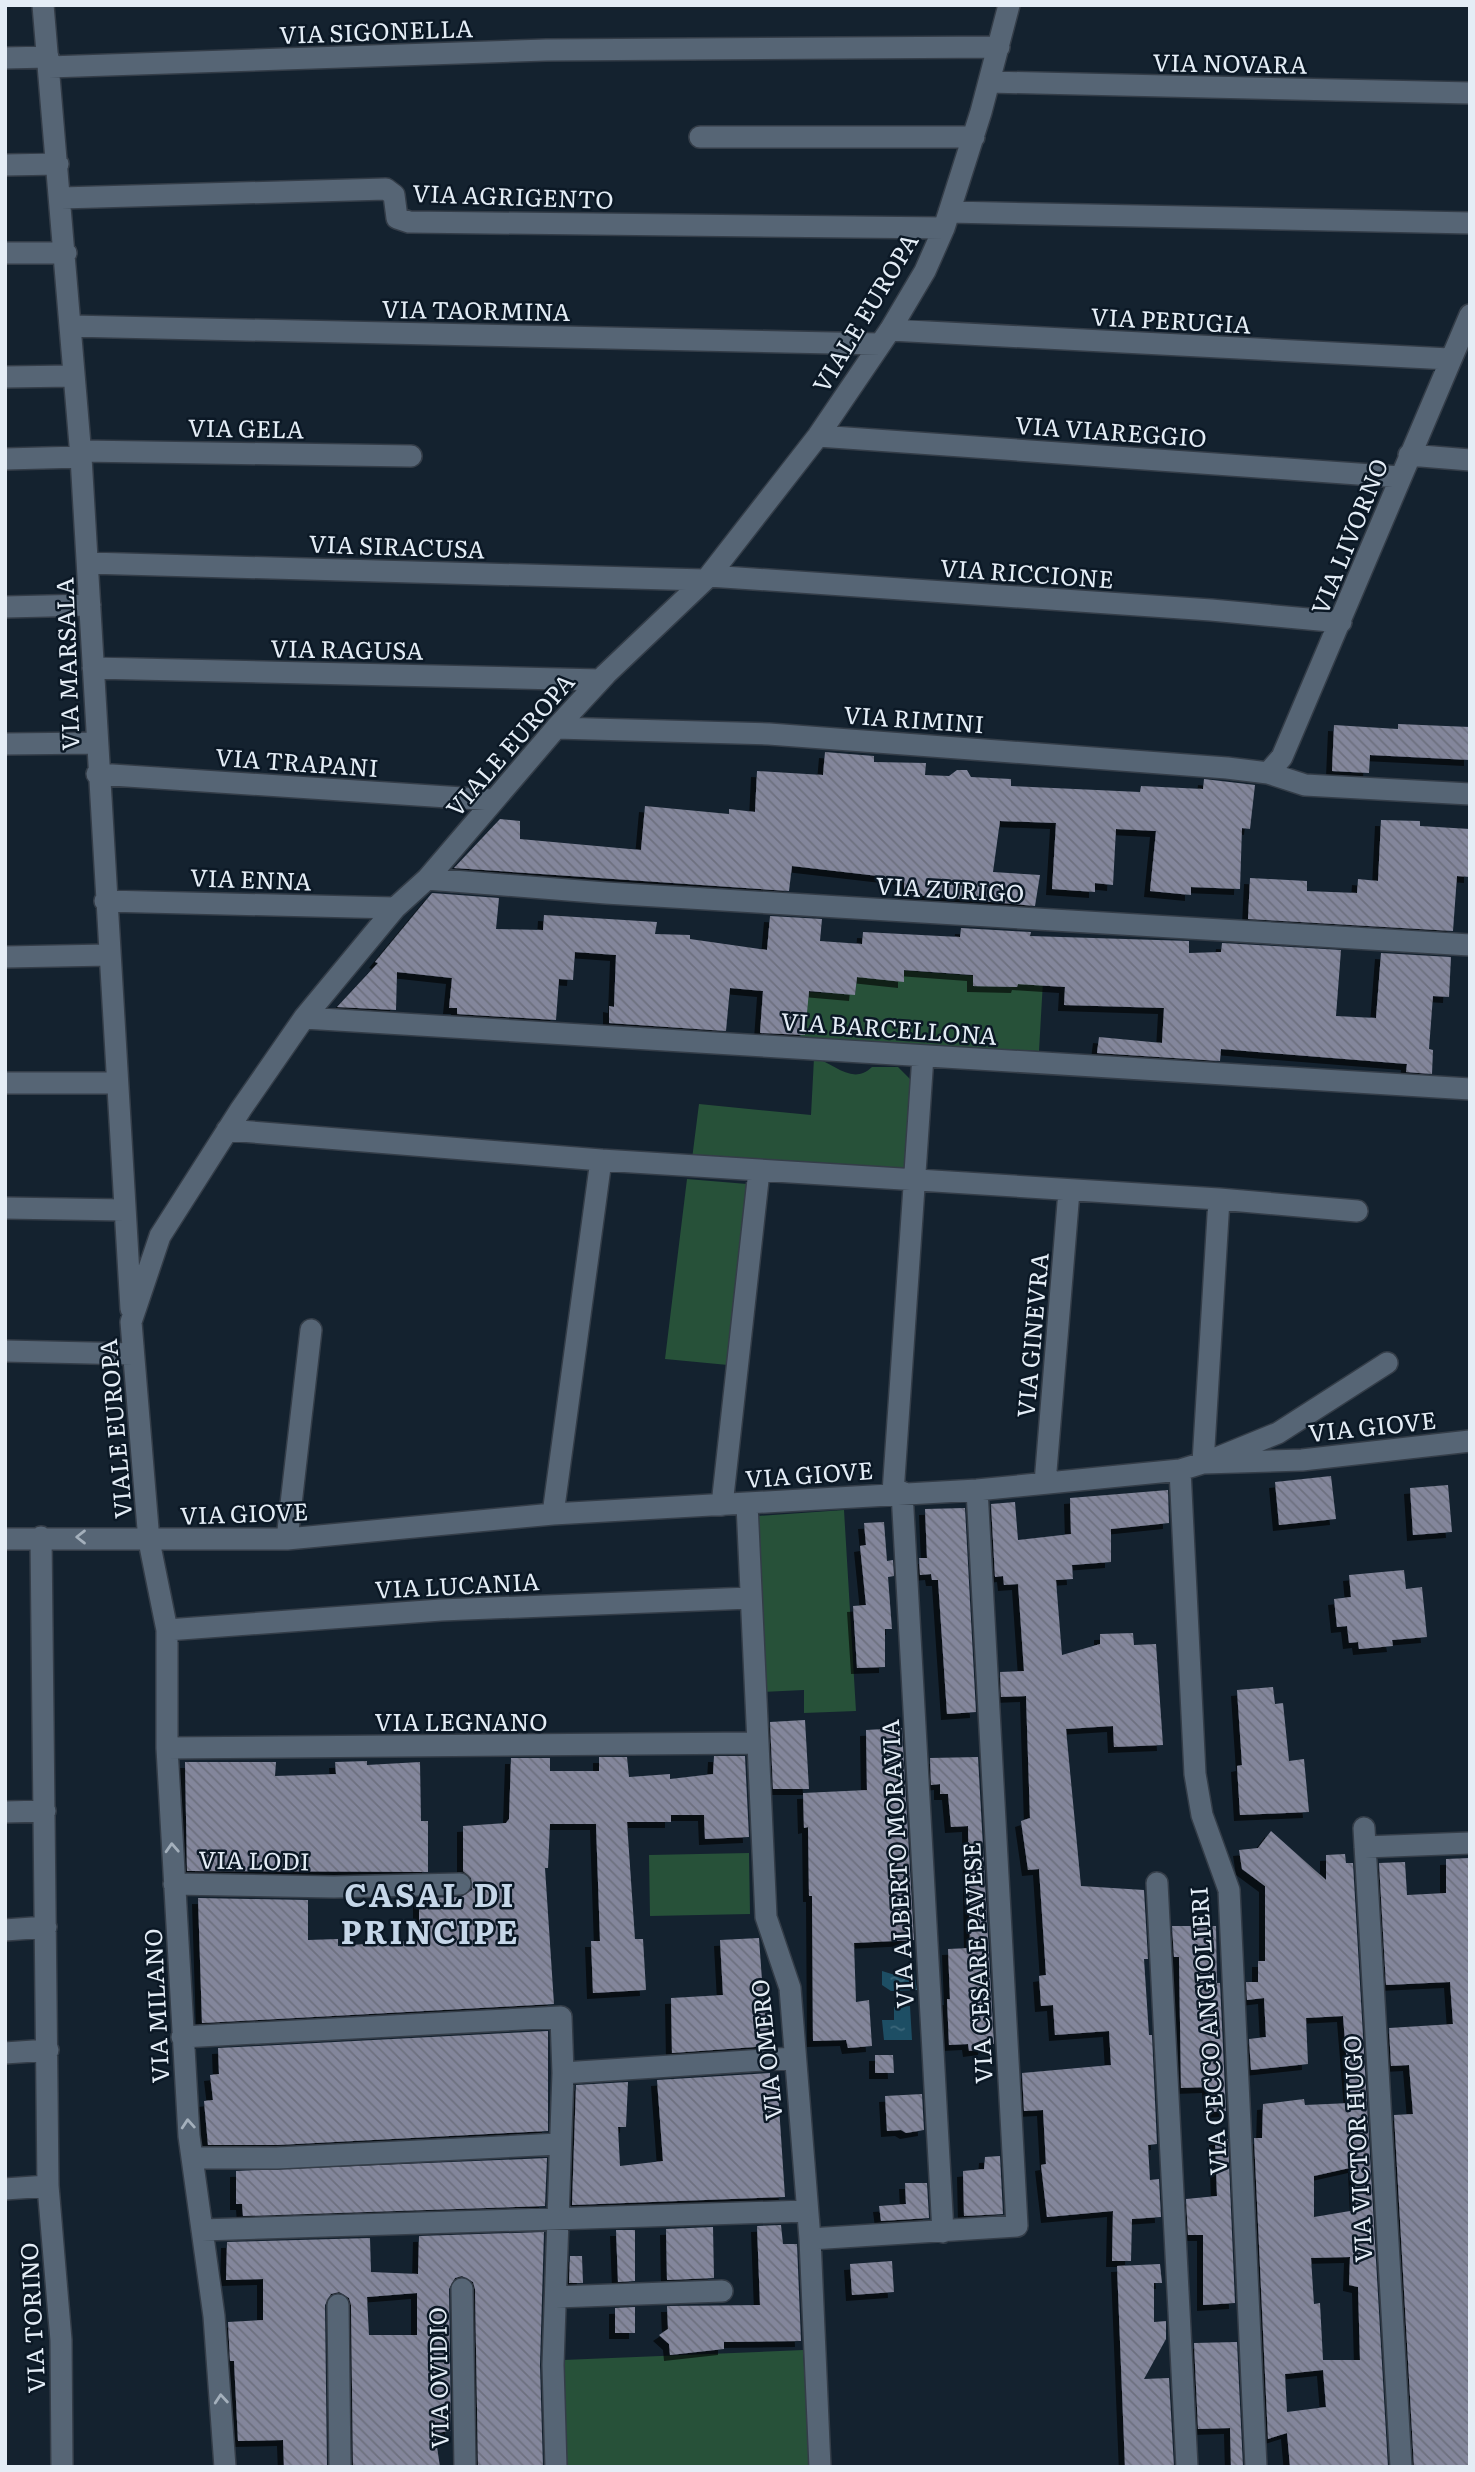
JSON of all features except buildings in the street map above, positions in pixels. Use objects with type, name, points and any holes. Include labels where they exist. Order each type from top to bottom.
[{"type":"street","name":"VIA MARSALA","points":[[43,5],[81,454],[97,774],[131,1322]]},
{"type":"street","name":"VIALE EUROPA","points":[[149,1541],[131,1322],[160,1236],[304,1018],[395,908],[427,879],[556,728],[600,680],[706,578],[818,436],[885,337],[925,271],[946,220],[974,137],[1009,5]]},
{"type":"street","name":"VIA SIGONELLA","points":[[5,58],[49,62],[546,50],[999,47]]},
{"type":"street","name":"VIA NOVARA","points":[[989,82],[1470,93]]},
{"type":"street","points":[[700,137],[974,137]]},
{"type":"street","points":[[5,165],[58,164]]},
{"type":"street","name":"VIA AGRIGENTO","points":[[61,198],[386,189],[394,195],[397,218],[409,222],[946,220]]},
{"type":"street","points":[[946,220],[1470,223]]},
{"type":"street","points":[[5,253],[66,253]]},
{"type":"street","name":"VIA LIVORNO","points":[[1268,773],[1282,757],[1341,622],[1449,359],[1468,323]]},
{"type":"street","name":"VIA TAORMINA","points":[[70,327],[885,337]]},
{"type":"street","name":"VIA PERUGIA","points":[[885,337],[1449,359]]},
{"type":"street","points":[[5,377],[73,376]]},
{"type":"street","name":"VIA VIAREGGIO","points":[[818,436],[1400,477]]},
{"type":"street","name":"VIA GELA","points":[[5,459],[81,454],[411,456]]},
{"type":"street","points":[[1409,455],[1470,460]]},
{"type":"street","name":"VIA SIRACUSA","points":[[88,563],[706,578]]},
{"type":"street","name":"VIA RICCIONE","points":[[706,578],[1211,610],[1341,622]]},
{"type":"street","points":[[5,607],[90,605]]},
{"type":"street","name":"VIA RAGUSA","points":[[93,667],[600,680]]},
{"type":"street","name":"VIA RIMINI","points":[[556,728],[769,734],[1268,773],[1305,785],[1470,794]]},
{"type":"street","points":[[5,744],[96,743]]},
{"type":"street","name":"VIA TRAPANI","points":[[97,774],[493,800]]},
{"type":"street","name":"VIA ZURIGO","points":[[427,879],[619,894],[1470,945]]},
{"type":"street","name":"VIA ENNA","points":[[105,901],[395,908]]},
{"type":"street","points":[[5,957],[109,956]]},
{"type":"street","name":"VIA BARCELLONA","points":[[304,1018],[1470,1089]]},
{"type":"street","name":"VIA ALBERTO MORAVIA","points":[[923,1056],[913,1182],[897,1493],[943,2232]]},
{"type":"street","points":[[5,1083],[117,1083]]},
{"type":"street","points":[[228,1130],[601,1160],[913,1182],[1219,1199],[1357,1211]]},
{"type":"street","points":[[553,1514],[601,1160]]},
{"type":"street","points":[[722,1505],[758,1171]]},
{"type":"street","name":"VIA GINEVRA","points":[[1045,1483],[1069,1191]]},
{"type":"street","points":[[1219,1199],[1203,1463],[1278,1433],[1387,1363]]},
{"type":"street","points":[[5,1208],[124,1210]]},
{"type":"street","points":[[288,1539],[311,1330]]},
{"type":"street","points":[[5,1351],[133,1354]]},
{"type":"street","name":"VIA GIOVE","points":[[5,1539],[288,1539],[553,1514],[976,1490],[1180,1470],[1203,1463],[1302,1460],[1470,1441]]},
{"type":"street","name":"VIA CECCO ANGIOLIERI","points":[[1180,1470],[1195,1774],[1202,1815],[1229,1890],[1256,2467]]},
{"type":"street","name":"VIA CESARE PAVESE","points":[[810,2239],[1017,2226],[976,1490]]},
{"type":"street","name":"VIA OMERO","points":[[747,1504],[766,1917],[790,1988],[810,2239],[820,2467]]},
{"type":"street","name":"VIA TORINO","points":[[41,1537],[48,2186],[61,2340],[62,2467]]},
{"type":"street","name":"VIA MILANO","points":[[149,1541],[167,1630],[167,1748],[182,2037],[189,2136],[214,2316],[225,2467]]},
{"type":"street","name":"VIA LUCANIA","points":[[167,1630],[441,1610],[750,1598]]},
{"type":"street","name":"VIA LEGNANO","points":[[167,1748],[756,1743]]},
{"type":"street","points":[[5,1812],[45,1811]]},
{"type":"street","name":"VIA VICTOR HUGO","points":[[1401,2467],[1364,1837],[1470,1843]]},
{"type":"street","points":[[1157,1883],[1188,2467]]},
{"type":"street","name":"VIA LODI","points":[[174,1884],[460,1884]]},
{"type":"street","points":[[5,1930],[46,1927]]},
{"type":"street","points":[[182,2037],[561,2017],[563,2074],[559,2144],[555,2467]]},
{"type":"street","points":[[5,2053],[48,2050]]},
{"type":"street","points":[[563,2074],[794,2058]]},
{"type":"street","points":[[194,2158],[290,2157],[559,2144]]},
{"type":"street","points":[[5,2189],[48,2186]]},
{"type":"street","points":[[202,2230],[806,2211]]},
{"type":"street","name":"VIA OVIDIO","points":[[462,2289],[465,2467]]},
{"type":"street","points":[[556,2297],[722,2291]]},
{"type":"street","points":[[338,2305],[340,2467]]},
{"type":"green space","points":[[858,967],[1043,981],[1039,1051],[800,1039],[806,992],[855,994]]},
{"type":"green space","points":[[814,1058],[850,1074],[865,1072],[872,1067],[898,1067],[912,1081],[906,1171],[692,1159],[699,1104],[811,1115]]},
{"type":"green space","points":[[687,1179],[747,1184],[728,1365],[665,1359]]},
{"type":"green space","points":[[844,1510],[856,1711],[804,1713],[804,1690],[762,1692],[758,1516]]},
{"type":"green space","points":[[749,1853],[750,1914],[650,1916],[649,1855]]},
{"type":"green space","points":[[803,2350],[810,2467],[565,2467],[563,2360]]},
{"type":"water","points":[[882,1971],[895,1975],[914,1972],[917,1990],[891,1991],[882,1985]]},
{"type":"water","points":[[910,2006],[912,2040],[884,2040],[882,2020],[894,2020],[894,2007]]},
{"type":"district","name":"CASAL DI PRINCIPE","points":[[430,1912]]}]
